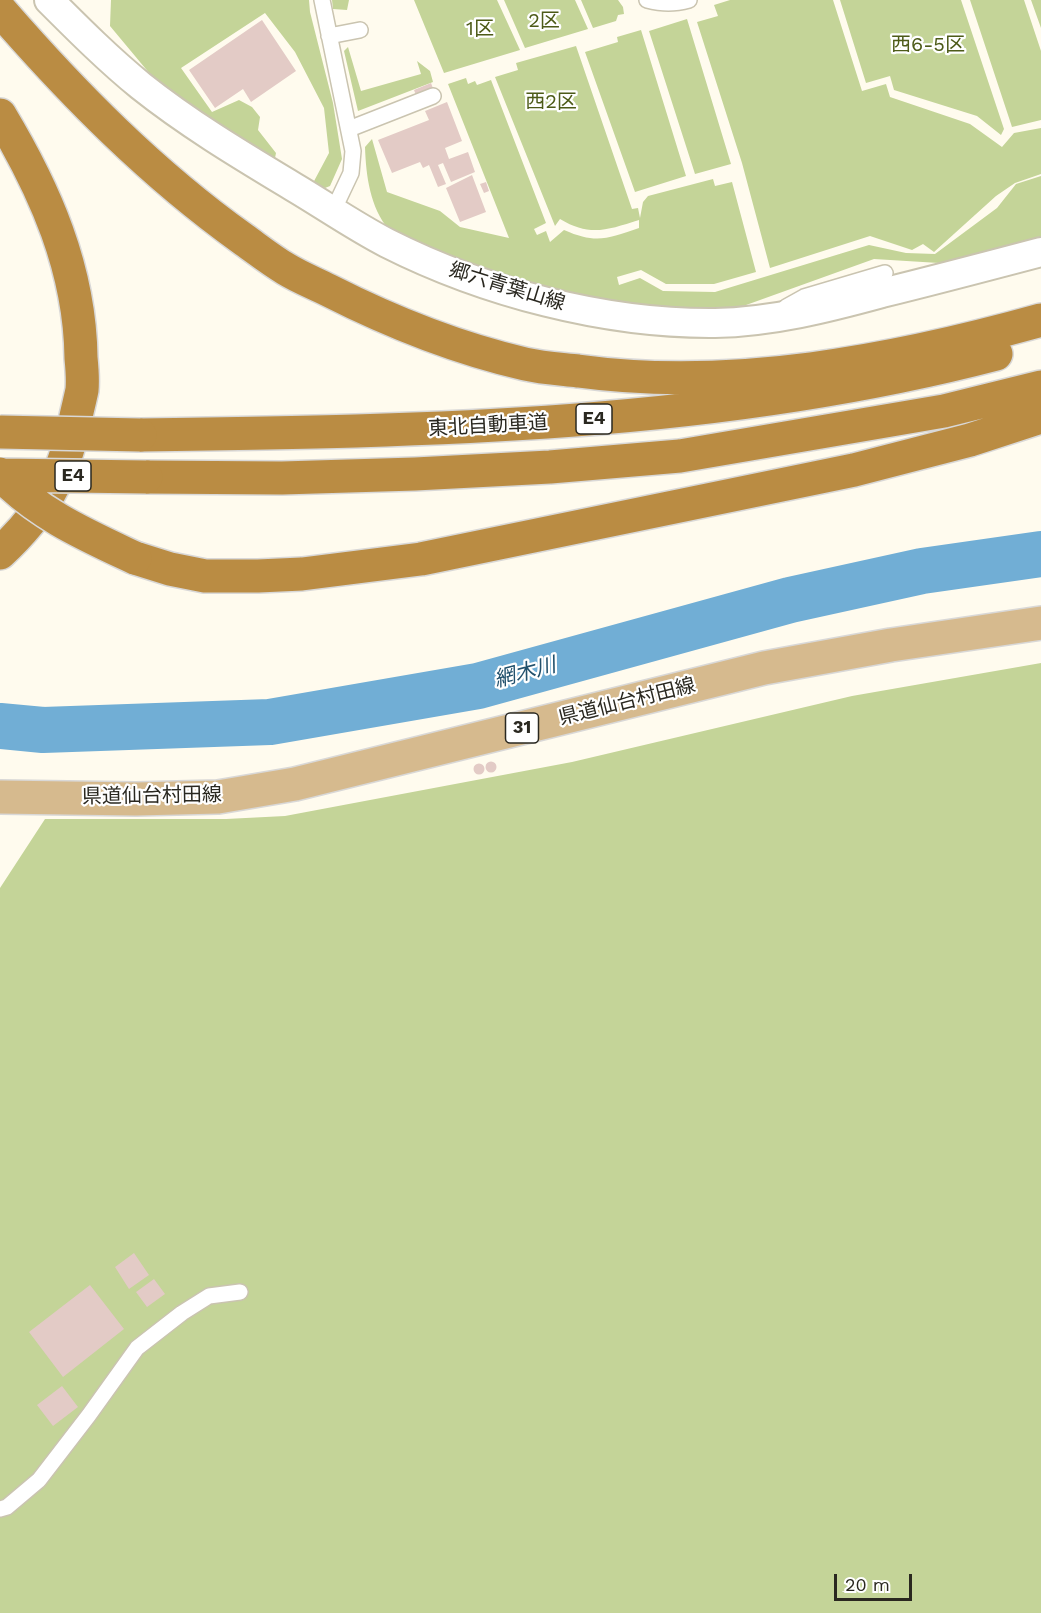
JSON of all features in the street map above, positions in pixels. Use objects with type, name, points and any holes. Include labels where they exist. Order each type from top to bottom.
[{"type":"highway","points":[[0,10],[96,113],[153,168],[213,218],[285,269],[372,312],[447,342],[527,365],[613,376],[695,379],[787,372],[872,358],[984,336],[1041,320]]},
{"type":"highway","points":[[0,115],[26,158],[51,214],[70,268],[81,324],[82,388],[68,452],[49,497],[0,553]]},
{"type":"highway","name":"東北自動車道","points":[[0,432],[140,435],[412,430],[546,423],[680,412],[811,393],[939,369],[1041,343]]},
{"type":"highway","name":"E4","points":[[0,475],[282,478],[550,467],[680,456],[944,411],[1041,387]]},
{"type":"highway","points":[[0,475],[47,514],[135,558],[170,569],[205,576],[302,574],[421,559],[854,470],[970,440],[1041,417]]},
{"type":"main road","name":"県道仙台村田線","points":[[0,797],[136,799],[218,796],[295,784],[764,668],[891,645],[1041,623]]},
{"type":"street","name":"郷六青葉山線","points":[[49,0],[116,64],[175,112],[333,211],[386,242],[442,267],[484,283],[547,302],[609,314],[664,321],[716,323],[762,319],[804,313],[1041,252]]},
{"type":"lane","points":[[322,0],[354,163],[333,211]]},
{"type":"lane","points":[[647,0],[662,4],[689,0]]},
{"type":"lane","points":[[329,36],[360,30]]},
{"type":"lane","points":[[349,129],[433,96]]},
{"type":"lane","points":[[762,319],[804,297],[885,273]]},
{"type":"lane","points":[[0,1509],[7,1507],[39,1480],[137,1348],[182,1313],[209,1296],[240,1292]]},
{"type":"green space","points":[[111,0],[309,0],[333,103],[342,159],[330,186],[325,188],[313,183],[329,153],[324,108],[295,52],[265,13],[181,68],[212,112],[239,100],[252,107],[260,117],[258,130],[276,153],[274,163],[245,145],[155,80],[110,26]]},
{"type":"green space","points":[[332,0],[349,0],[347,10],[333,9]]},
{"type":"green space","name":"1区","points":[[414,0],[497,0],[520,50],[444,73]]},
{"type":"green space","name":"2区","points":[[504,0],[575,0],[588,29],[525,48]]},
{"type":"green space","points":[[581,0],[618,0],[623,7],[624,14],[618,15],[616,21],[593,28]]},
{"type":"green space","points":[[730,0],[833,0],[862,91],[886,84],[890,97],[970,124],[1002,147],[1014,133],[1041,128],[1041,174],[1015,183],[996,196],[934,252],[923,244],[912,250],[870,236],[770,268],[742,163],[697,22],[718,16],[714,5]]},
{"type":"green space","name":"西6-5区","points":[[840,0],[961,0],[1004,129],[1001,135],[977,116],[894,90],[890,76],[866,83]]},
{"type":"green space","points":[[970,0],[1024,0],[1041,51],[1041,120],[1012,127]]},
{"type":"green space","points":[[1031,0],[1041,0],[1041,28]]},
{"type":"green space","points":[[687,19],[731,164],[695,174],[649,31]]},
{"type":"green space","points":[[641,30],[686,176],[635,192],[585,52],[618,42],[617,37]]},
{"type":"green space","name":"西2区","points":[[576,46],[632,209],[638,208],[640,218],[643,202],[648,196],[713,179],[715,186],[732,182],[756,272],[714,284],[666,284],[641,270],[617,277],[619,285],[640,278],[663,291],[715,292],[869,245],[906,253],[935,254],[997,208],[1016,184],[1041,176],[1041,239],[939,263],[874,259],[735,309],[664,309],[577,296],[492,274],[389,230],[377,211],[368,180],[365,147],[372,139],[387,192],[440,211],[460,227],[509,238],[448,84],[466,78],[468,84],[475,81],[477,85],[491,80],[546,223],[534,229],[537,235],[546,231],[550,242],[564,230],[585,237],[602,238],[639,228],[639,220],[599,230],[580,228],[560,219],[555,226],[495,77],[518,70],[516,63]]},
{"type":"green space","points":[[348,47],[361,91],[421,74],[417,61],[430,71],[433,82],[358,111],[344,51]]},
{"type":"green space","points":[[1041,663],[1041,1613],[0,1613],[0,888],[45,819],[226,819],[285,816],[572,762],[852,696]]},
{"type":"building","points":[[262,20],[296,71],[251,102],[243,89],[215,108],[189,70]]},
{"type":"building","points":[[431,83],[437,99],[420,106],[414,90]]},
{"type":"building","points":[[447,102],[462,141],[445,148],[449,159],[468,152],[475,172],[451,182],[443,163],[438,165],[446,184],[438,187],[429,165],[423,168],[420,162],[392,173],[378,140],[429,120],[425,111]]},
{"type":"building","points":[[472,175],[486,212],[460,222],[446,188]]},
{"type":"building","points":[[486,182],[489,191],[484,193],[480,184]]},
{"type":"building","points":[[491,762],[495,763],[495,771],[491,772],[487,771],[486,767],[487,763]]},
{"type":"building","points":[[479,764],[483,765],[483,773],[479,774],[475,773],[474,769],[475,765]]},
{"type":"building","points":[[134,1253],[149,1275],[129,1289],[115,1267]]},
{"type":"building","points":[[154,1279],[165,1294],[147,1307],[136,1292]]},
{"type":"building","points":[[90,1285],[124,1329],[63,1377],[29,1332]]},
{"type":"building","points":[[62,1386],[78,1407],[53,1426],[37,1405]]},
{"type":"waterway","name":"網木川","points":[[0,726],[43,730],[270,722],[478,686],[790,600],[922,571],[1041,554]]}]
